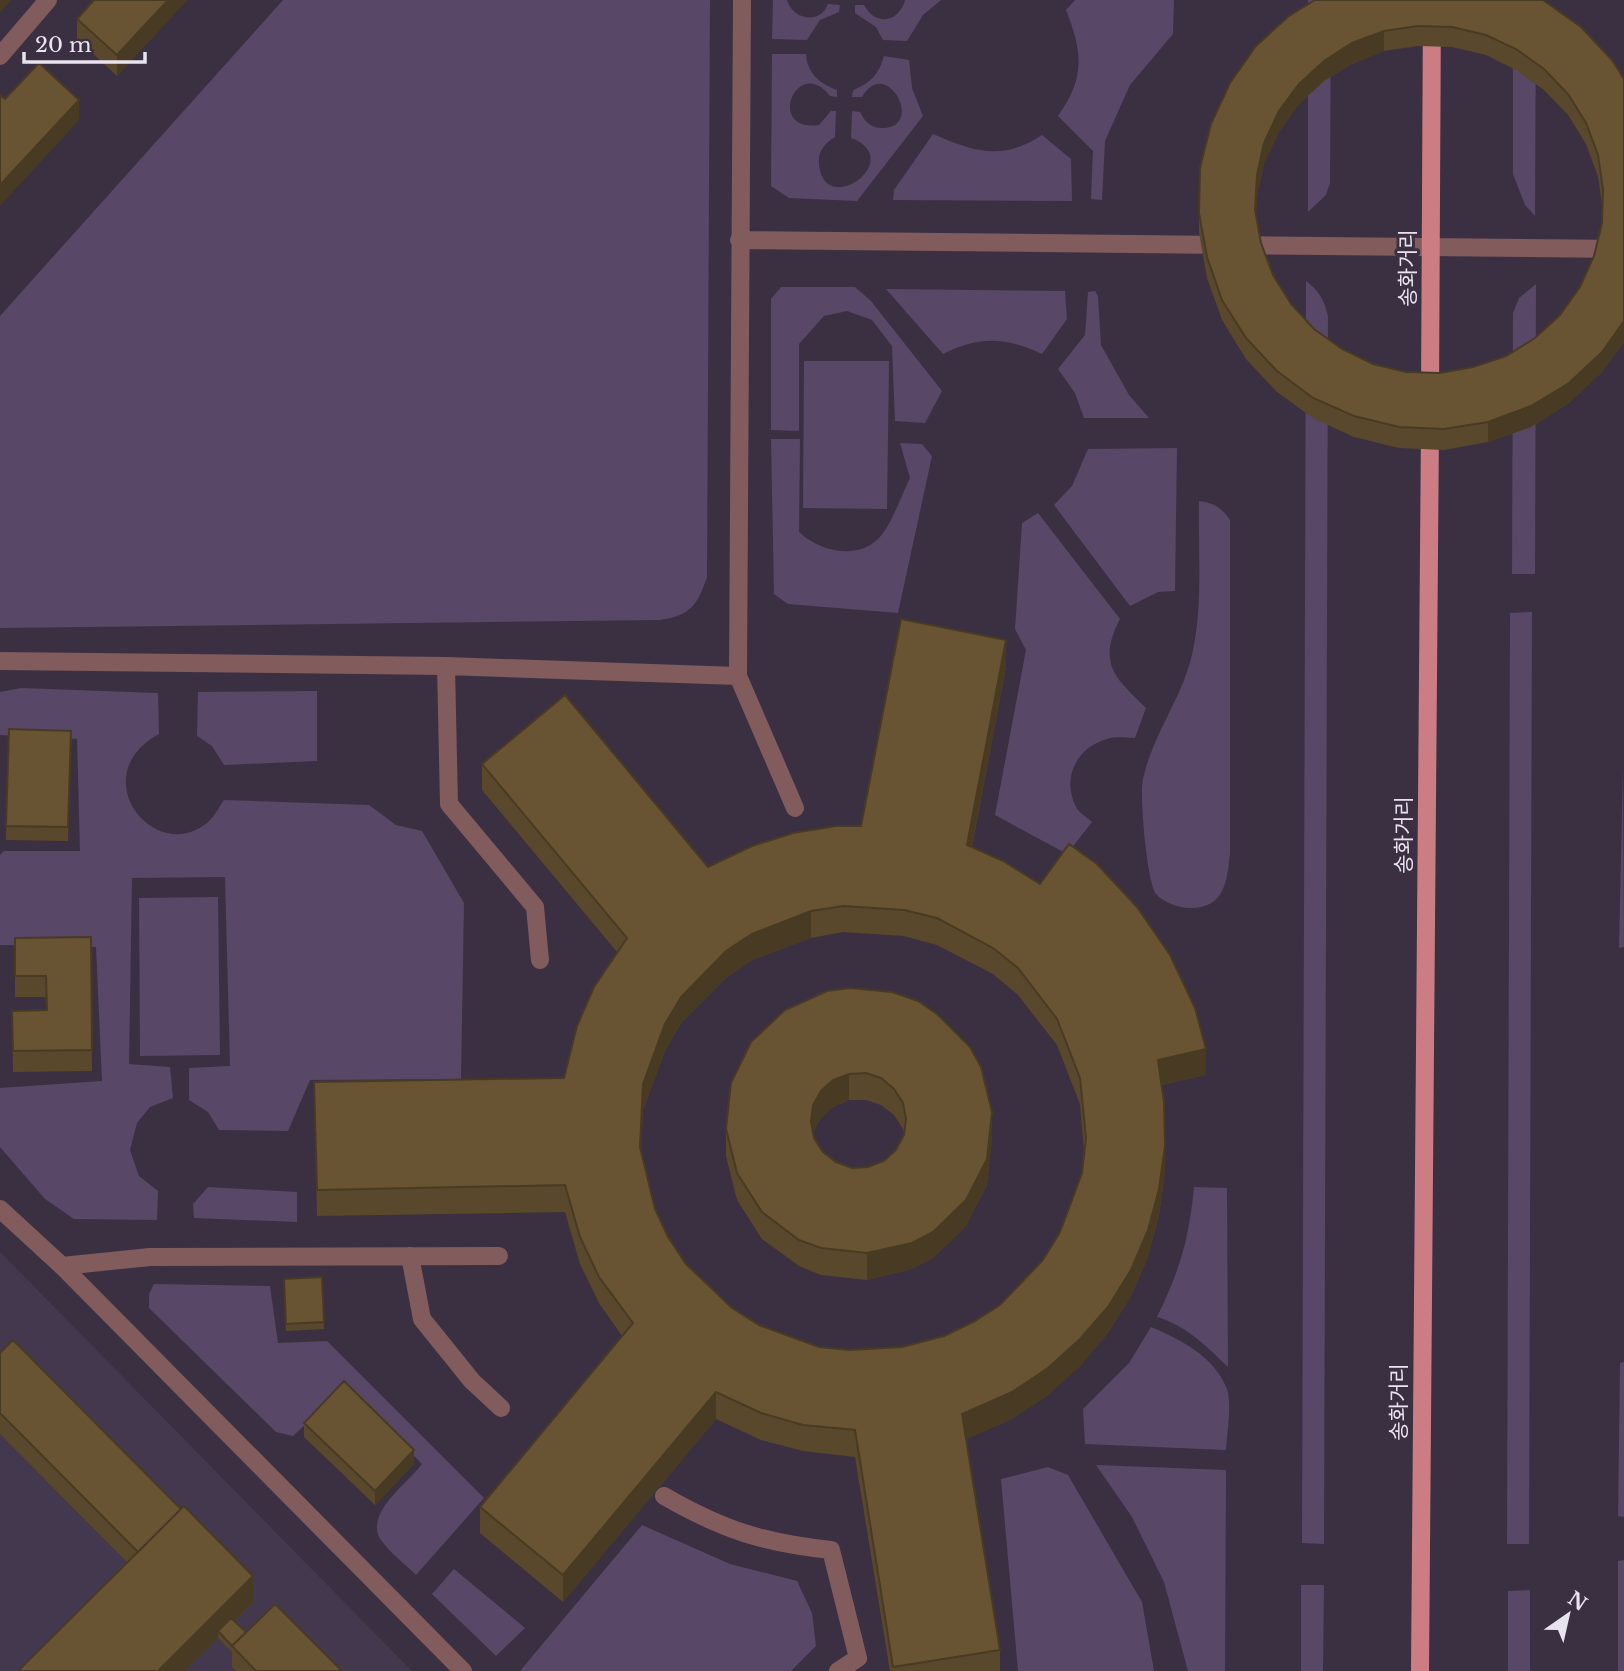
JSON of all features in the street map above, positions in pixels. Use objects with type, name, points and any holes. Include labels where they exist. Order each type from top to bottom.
[{"type":"main road","name":"송화거리","points":[[1420,1671],[1432,0]]},
{"type":"street","points":[[0,56],[48,0]]},
{"type":"street","points":[[741,0],[738,676],[795,808]]},
{"type":"street","points":[[738,240],[1624,249]]},
{"type":"street","points":[[0,661],[446,666],[738,676]]},
{"type":"street","points":[[446,666],[449,804],[535,907],[540,960]]},
{"type":"street","points":[[0,1209],[62,1266],[463,1671]]},
{"type":"street","points":[[410,1256],[422,1319],[472,1381],[501,1408]]},
{"type":"street","points":[[62,1266],[150,1257],[499,1256]]},
{"type":"street","points":[[664,1496],[703,1519],[774,1544],[831,1550],[858,1658],[838,1671]]},
{"type":"shaded area","points":[[283,0],[710,0],[707,577],[696,602],[686,612],[660,620],[0,628],[0,316]]},
{"type":"shaded area","points":[[773,0],[787,0],[795,12],[807,17],[819,15],[828,4],[840,5],[839,12],[820,20],[807,40],[772,39]]},
{"type":"shaded area","points":[[905,0],[941,0],[923,15],[907,41],[883,40],[876,27],[855,13],[855,5],[864,5],[874,16],[886,19],[898,13]]},
{"type":"shaded area","points":[[1075,0],[1174,0],[1173,34],[1130,85],[1105,141],[1102,200],[1091,199],[1093,151],[1058,116],[1077,77],[1076,39],[1066,10]]},
{"type":"shaded area","points":[[1308,0],[1331,0],[1330,183],[1326,195],[1308,212]]},
{"type":"shaded area","points":[[1513,0],[1536,0],[1535,216],[1525,205],[1513,174]]},
{"type":"shaded area","points":[[772,54],[806,54],[809,67],[816,77],[837,90],[837,97],[830,96],[818,86],[807,84],[798,89],[790,108],[793,118],[803,124],[819,125],[831,111],[836,111],[835,137],[823,148],[819,159],[824,179],[834,187],[846,186],[858,180],[867,170],[871,159],[866,147],[851,138],[852,111],[860,112],[868,123],[877,128],[894,125],[901,118],[902,107],[891,88],[882,84],[872,86],[862,97],[852,97],[853,90],[873,77],[884,56],[909,60],[912,88],[923,116],[857,201],[789,198],[771,186]]},
{"type":"shaded area","points":[[933,134],[988,151],[1014,148],[1042,135],[1071,159],[1072,201],[893,200],[894,190]]},
{"type":"shaded area","points":[[1306,281],[1321,297],[1328,317],[1324,1544],[1302,1543]]},
{"type":"shaded area","points":[[1536,284],[1535,574],[1512,574],[1513,313],[1519,298]]},
{"type":"shaded area","points":[[781,287],[855,287],[871,301],[942,391],[925,423],[895,421],[892,346],[872,320],[847,311],[824,316],[799,344],[799,431],[771,430],[771,299]]},
{"type":"shaded area","points":[[886,289],[1065,291],[1067,319],[1042,354],[1016,344],[993,341],[969,344],[943,354]]},
{"type":"shaded area","points":[[1095,291],[1098,296],[1101,345],[1129,395],[1149,418],[1084,418],[1075,393],[1058,369],[1085,335],[1088,292]]},
{"type":"shaded area","points":[[804,361],[889,361],[887,509],[803,508]]},
{"type":"shaded area","points":[[771,439],[800,439],[799,532],[817,544],[838,551],[870,545],[888,526],[910,478],[900,443],[922,444],[932,456],[898,613],[788,604],[774,594]]},
{"type":"shaded area","points":[[1177,448],[1175,591],[1158,592],[1130,606],[1054,505],[1072,486],[1088,449]]},
{"type":"shaded area","points":[[1199,501],[1217,506],[1230,520],[1230,853],[1225,883],[1217,898],[1210,904],[1189,908],[1176,906],[1156,894],[1145,838],[1142,788],[1148,762],[1183,683],[1193,650],[1199,595]]},
{"type":"shaded area","points":[[1038,513],[1120,619],[1113,634],[1110,659],[1118,678],[1146,708],[1135,738],[1114,738],[1096,743],[1080,756],[1075,765],[1070,785],[1072,796],[1077,809],[1092,822],[1067,854],[995,815],[1026,650],[1015,629],[1022,523]]},
{"type":"shaded area","points":[[1532,612],[1529,1544],[1507,1544],[1510,613]]},
{"type":"shaded area","points":[[21,688],[158,693],[159,734],[137,752],[127,772],[127,792],[135,811],[149,825],[168,833],[188,833],[208,822],[224,800],[369,805],[396,825],[422,831],[464,903],[461,1079],[310,1080],[288,1131],[219,1130],[208,1112],[189,1100],[189,1068],[230,1066],[225,877],[132,878],[129,1064],[170,1067],[173,1098],[150,1107],[137,1123],[130,1150],[139,1176],[158,1191],[157,1220],[74,1219],[45,1199],[0,1147],[0,1088],[102,1081],[96,947],[0,945],[0,855],[4,851],[80,851],[77,739],[0,735],[0,692]]},
{"type":"shaded area","points":[[317,691],[317,761],[224,765],[212,746],[197,736],[198,692]]},
{"type":"shaded area","points":[[1623,767],[1624,947],[1619,948]]},
{"type":"shaded area","points":[[218,897],[220,1055],[140,1056],[139,898]]},
{"type":"shaded area","points":[[208,1187],[297,1192],[297,1222],[194,1218],[193,1204]]},
{"type":"shaded area","points":[[1194,1187],[1227,1188],[1228,1367],[1187,1331],[1157,1317],[1182,1254]]},
{"type":"shaded area","points":[[0,1252],[412,1671],[0,1671]]},
{"type":"shaded area","points":[[154,1284],[270,1286],[278,1343],[327,1341],[484,1498],[416,1575],[385,1545],[377,1530],[383,1509],[422,1464],[346,1386],[293,1436],[276,1432],[149,1308],[149,1294]]},
{"type":"shaded area","points":[[1151,1327],[1195,1350],[1214,1367],[1221,1378],[1227,1389],[1229,1403],[1226,1450],[1085,1444],[1083,1409],[1129,1363]]},
{"type":"shaded area","points":[[1624,1362],[1624,1517],[1618,1516],[1620,1363]]},
{"type":"shaded area","points":[[1096,1465],[1226,1470],[1225,1671],[1188,1671],[1164,1582],[1132,1517]]},
{"type":"shaded area","points":[[1048,1467],[1068,1475],[1142,1602],[1154,1671],[1018,1671],[1001,1479]]},
{"type":"shaded area","points":[[642,1525],[730,1564],[797,1581],[812,1613],[816,1646],[791,1671],[520,1671]]},
{"type":"shaded area","points":[[1624,1560],[1624,1671],[1618,1671],[1618,1561]]},
{"type":"shaded area","points":[[454,1569],[525,1628],[496,1656],[432,1594]]},
{"type":"shaded area","points":[[1301,1585],[1324,1585],[1323,1671],[1301,1671]]},
{"type":"shaded area","points":[[1530,1590],[1530,1671],[1508,1671],[1508,1591]]},
{"type":"building","points":[[94,0],[168,0],[117,55],[77,19]]},
{"type":"building","points":[[1315,0],[1543,0],[1581,27],[1612,60],[1624,79],[1624,321],[1602,352],[1569,383],[1531,406],[1488,422],[1444,429],[1399,427],[1354,416],[1313,398],[1277,371],[1246,338],[1222,300],[1207,257],[1199,213],[1200,168],[1211,124],[1230,83],[1256,46],[1289,16]],"holes":[[[1418,26],[1452,27],[1486,35],[1516,49],[1544,69],[1568,94],[1586,123],[1598,155],[1603,189],[1602,223],[1594,256],[1580,287],[1560,315],[1535,338],[1506,356],[1473,367],[1440,373],[1406,372],[1373,364],[1342,349],[1314,329],[1291,304],[1273,275],[1261,243],[1255,210],[1257,175],[1264,143],[1279,111],[1299,84],[1324,61],[1352,43],[1384,31]]]},
{"type":"building","points":[[39,63],[79,100],[0,185],[0,95],[5,99]]},
{"type":"building","points":[[901,619],[1006,640],[967,845],[1003,861],[1040,884],[1069,844],[1097,864],[1137,907],[1170,955],[1195,1008],[1206,1049],[1158,1060],[1164,1102],[1165,1146],[1159,1189],[1148,1230],[1131,1270],[1108,1307],[1080,1339],[1048,1368],[1012,1392],[962,1414],[1000,1650],[893,1667],[855,1430],[803,1425],[761,1413],[716,1392],[563,1575],[480,1507],[633,1323],[599,1277],[580,1237],[565,1185],[317,1190],[314,1082],[564,1078],[577,1026],[594,987],[627,938],[482,764],[565,695],[708,867],[752,846],[793,833],[836,826],[861,826]],"holes":[[[843,906],[904,910],[937,918],[993,948],[1018,968],[1057,1019],[1080,1078],[1086,1138],[1082,1173],[1060,1232],[1043,1260],[1000,1305],[944,1336],[902,1347],[850,1350],[819,1347],[759,1325],[732,1308],[686,1264],[668,1237],[655,1209],[640,1147],[643,1084],[665,1024],[681,997],[726,951],[752,934],[811,911]]]},
{"type":"building","points":[[9,729],[71,731],[68,827],[6,826]]},
{"type":"building","points":[[91,937],[92,1050],[13,1051],[12,1011],[47,1010],[46,976],[15,976],[15,938]]},
{"type":"building","points":[[850,988],[892,992],[918,1001],[937,1014],[970,1047],[981,1067],[992,1112],[987,1159],[966,1200],[933,1232],[912,1243],[867,1253],[821,1248],[799,1240],[762,1212],[737,1173],[726,1129],[731,1083],[751,1042],[785,1010],[827,991]],"holes":[[[866,1073],[881,1078],[894,1089],[903,1103],[906,1119],[904,1135],[896,1150],[884,1161],[868,1167],[852,1168],[836,1162],[823,1152],[814,1138],[811,1122],[813,1105],[821,1091],[833,1080],[849,1074]]]},
{"type":"building","points":[[322,1277],[324,1322],[286,1324],[284,1279]]},
{"type":"building","points":[[13,1340],[181,1509],[138,1552],[0,1413],[0,1353]]},
{"type":"building","points":[[344,1381],[414,1450],[375,1491],[304,1423]]},
{"type":"building","points":[[184,1506],[253,1576],[158,1671],[18,1671]]},
{"type":"building","points":[[275,1604],[342,1671],[256,1671],[232,1646]]},
{"type":"building","points":[[231,1618],[246,1632],[232,1646],[218,1631]]}]
